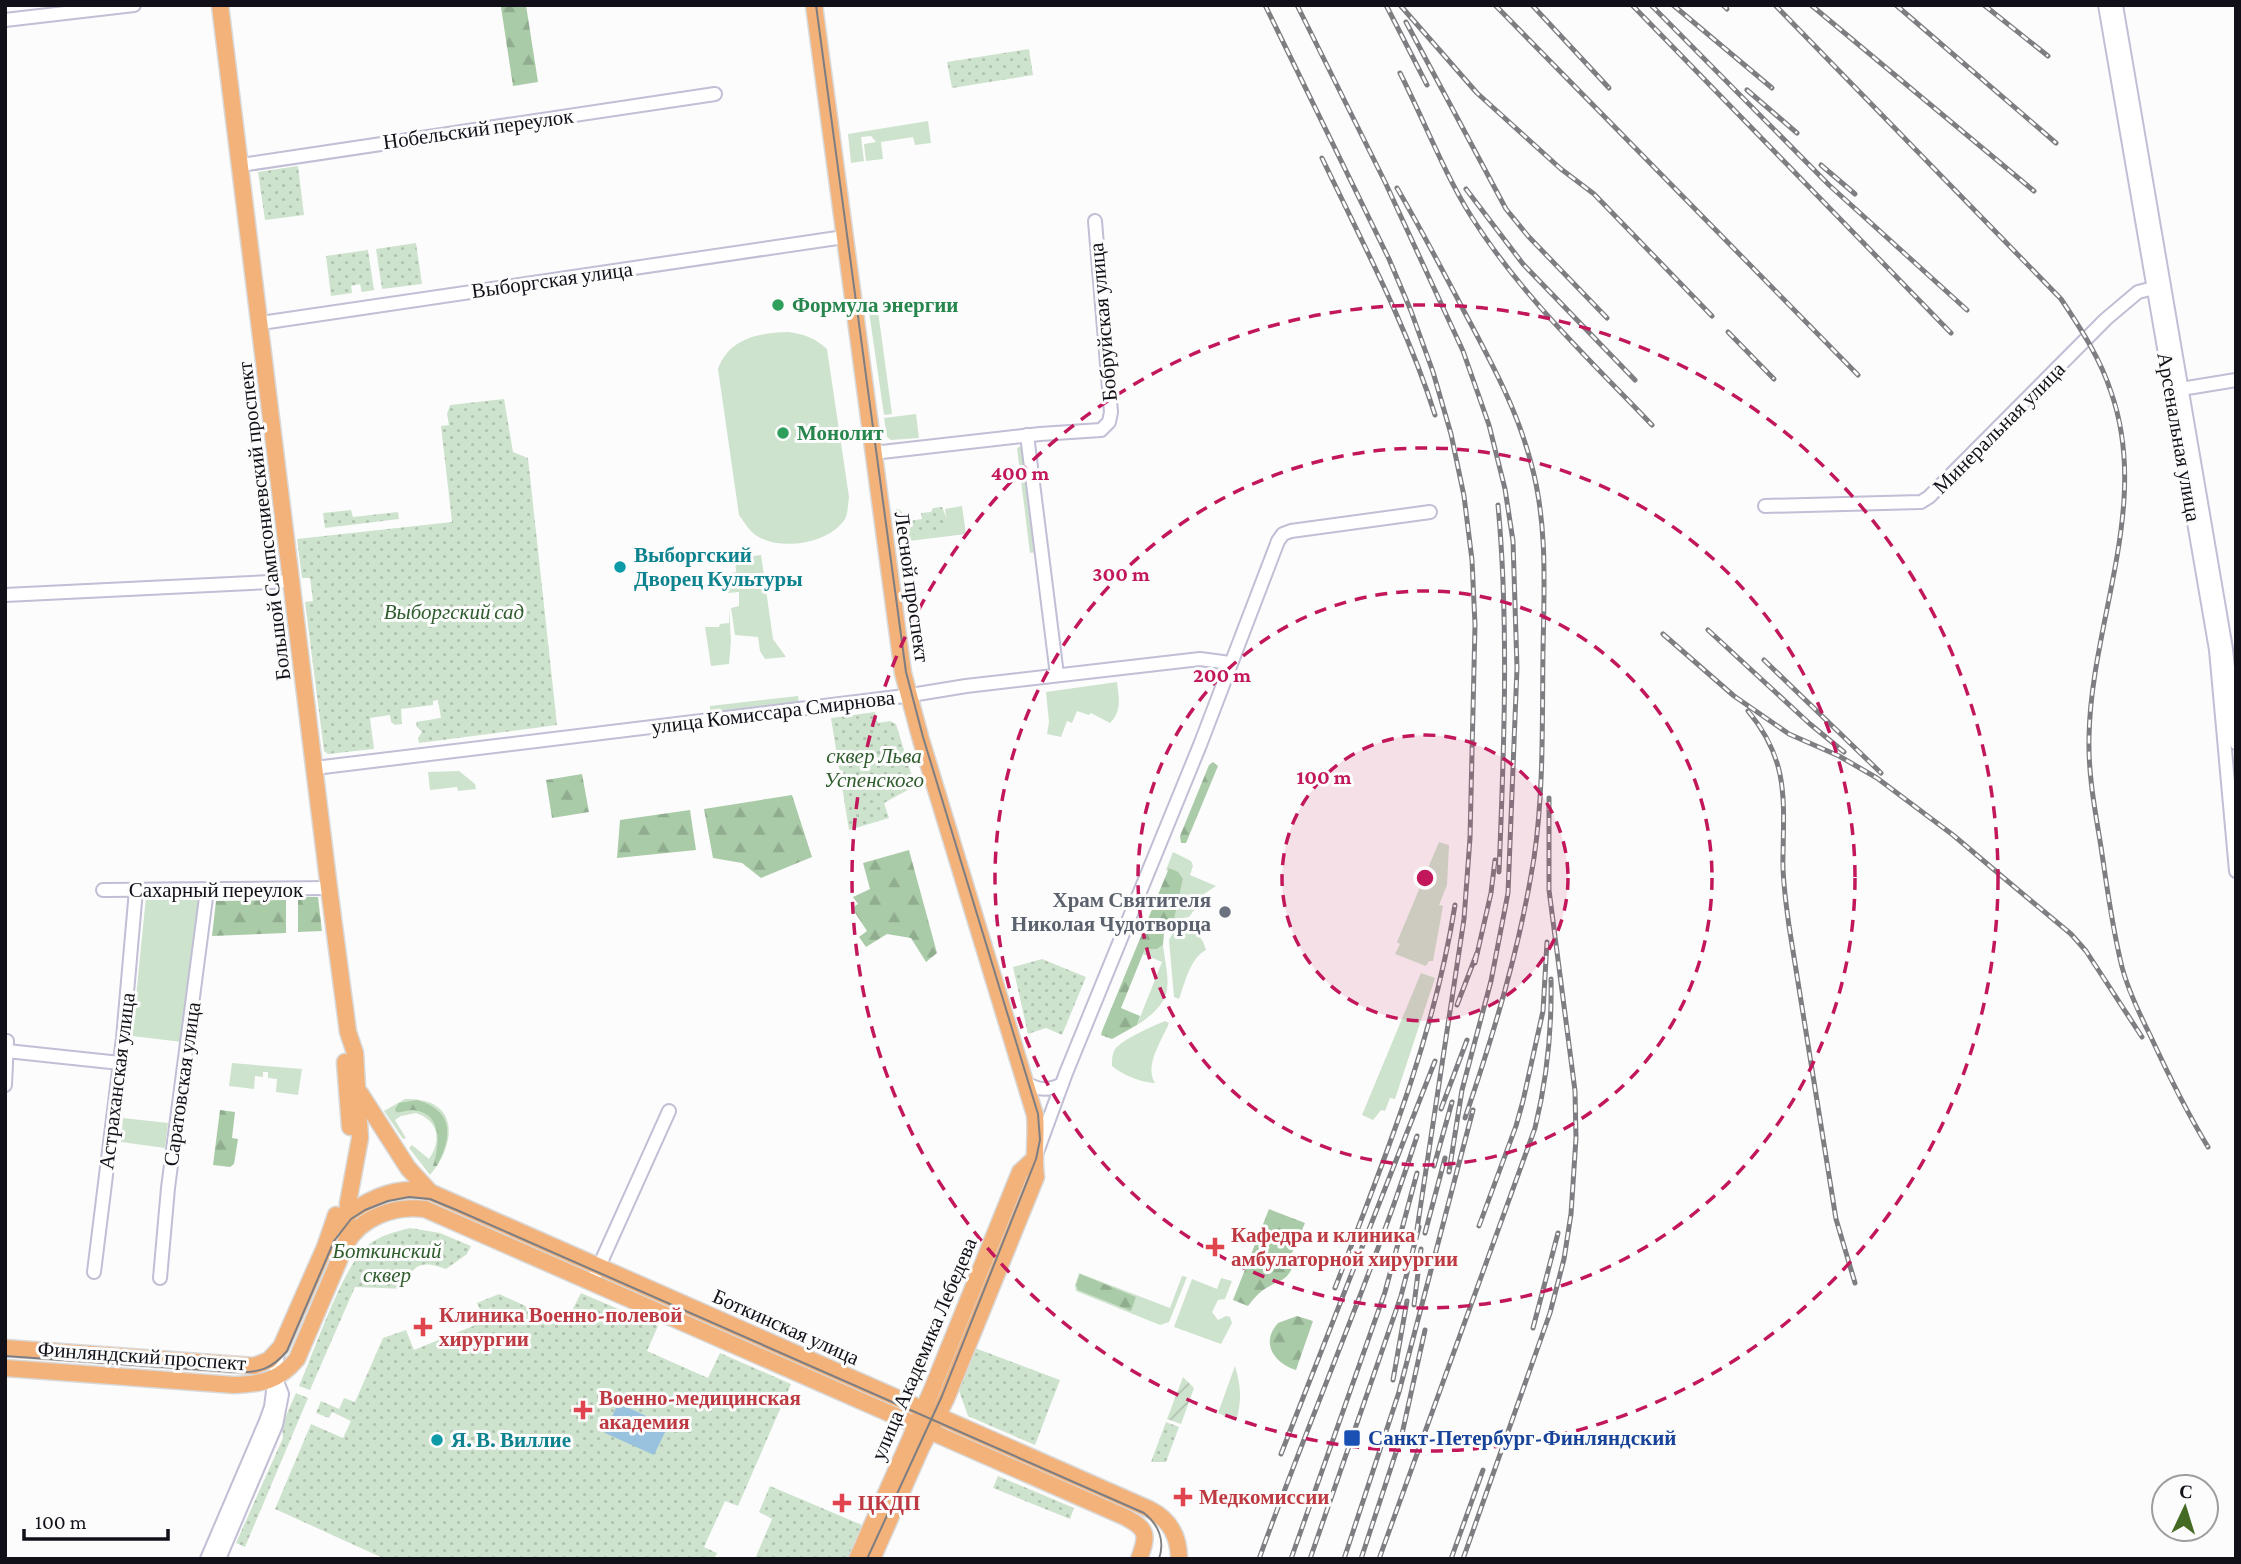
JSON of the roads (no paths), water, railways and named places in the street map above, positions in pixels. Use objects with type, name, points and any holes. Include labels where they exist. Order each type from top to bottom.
[{"type":"main road","name":"Большой Сампсониевский проспект","points":[[220,5],[329,888],[348,1032],[355,1053],[359,1090],[360,1138],[346,1244],[297,1359],[276,1379]]},
{"type":"main road","name":"Лесной проспект","points":[[814,5],[903,673],[1035,1115],[1037,1139],[1034,1159]]},
{"type":"main road","name":"Большой Сампсониевский проспект","points":[[265,1360],[333,1225],[350,1137],[345,1054],[348,1032]]},
{"type":"main road","points":[[359,1090],[408,1168],[432,1194]]},
{"type":"main road","name":"улица Академика Лебедева","points":[[857,1559],[930,1413],[1020,1172],[1034,1159]]},
{"type":"main road","points":[[333,1225],[372,1200],[400,1190],[415,1189],[432,1194]]},
{"type":"main road","name":"Боткинская улица","points":[[432,1194],[930,1413],[1121,1506]]},
{"type":"main road","points":[[339,1198],[348,1213],[365,1222],[356,1229],[346,1244]]},
{"type":"main road","name":"Боткинская улица","points":[[365,1222],[404,1209],[425,1209],[922,1429],[1121,1506]]},
{"type":"main road","name":"Финляндский проспект","points":[[5,1348],[265,1360]]},
{"type":"main road","name":"Финляндский проспект","points":[[5,1368],[234,1385],[258,1384],[276,1379]]},
{"type":"main road","name":"улица Академика Лебедева","points":[[872,1559],[922,1429]]},
{"type":"main road","points":[[1121,1506],[1144,1532],[1146,1540],[1139,1559]]},
{"type":"main road","points":[[1121,1506],[1163,1516],[1177,1541],[1179,1559]]},
{"type":"street","points":[[5,20],[134,5]]},
{"type":"street","name":"Арсенальная улица","points":[[2105,5],[2159,287]]},
{"type":"street","name":"Арсенальная улица","points":[[2116,5],[2216,650],[2236,871]]},
{"type":"street","name":"Нобельский переулок","points":[[241,165],[715,94]]},
{"type":"street","name":"Бобруйская улица","points":[[873,453],[1027,435],[1101,430],[1109,422],[1110,383],[1095,221]]},
{"type":"street","name":"Выборгская улица","points":[[261,323],[844,237]]},
{"type":"street","name":"Минеральная улица","points":[[1765,506],[1921,502],[2106,319],[2133,295],[2159,287]]},
{"type":"street","points":[[2176,390],[2236,380]]},
{"type":"street","name":"Арсенальная улица","points":[[2176,390],[2229,667],[2236,743]]},
{"type":"street","points":[[1027,435],[1057,675]]},
{"type":"street","name":"улица Академика Лебедева","points":[[1034,1159],[1200,746],[1278,541],[1283,534],[1291,531],[1430,512]]},
{"type":"street","points":[[5,595],[292,581]]},
{"type":"street","name":"улица Комиссара Смирнова","points":[[315,768],[1057,675],[1200,659],[1230,663]]},
{"type":"street","name":"Сахарный переулок","points":[[103,890],[329,888]]},
{"type":"street","name":"Астраханская улица","points":[[94,1272],[120,1063],[136,890]]},
{"type":"street","name":"Саратовская улица","points":[[160,1278],[170,1176],[207,891]]},
{"type":"street","points":[[5,1085],[7,1046],[120,1063]]},
{"type":"street","points":[[1025,1082],[1043,1090],[1062,1084]]},
{"type":"street","points":[[592,1282],[669,1111]]},
{"type":"street","points":[[265,1360],[276,1379]]},
{"type":"street","points":[[219,1559],[275,1425],[282,1394],[265,1360]]},
{"type":"street","name":"Большой Сампсониевский проспект","points":[[207,1559],[266,1421],[276,1379]]},
{"type":"water","points":[[618,1403],[668,1426],[654,1455],[605,1433]]},
{"type":"tram line","points":[[816,5],[906,672],[923,737],[1038,1114],[1040,1140],[1036,1159],[942,1396],[867,1559]]},
{"type":"tram line","points":[[5,1356],[235,1372],[264,1369],[287,1351],[334,1241],[351,1219],[388,1201],[409,1197],[430,1199],[1144,1513],[1154,1523],[1159,1534],[1159,1559]]},
{"type":"railway","points":[[1265,5],[1389,259],[1411,311],[1451,434],[1464,496],[1472,560],[1475,625],[1470,838],[1464,919],[1416,1236]]},
{"type":"railway","points":[[1297,5],[1385,182],[1463,351],[1489,425],[1505,489],[1513,541],[1517,668],[1508,893],[1491,981],[1462,1090],[1449,1172]]},
{"type":"railway","points":[[1386,5],[1427,85]]},
{"type":"railway","points":[[1400,5],[1477,93],[1561,169],[1594,194],[1712,316]]},
{"type":"railway","points":[[1495,5],[1858,375]]},
{"type":"railway","points":[[1532,5],[1609,88]]},
{"type":"railway","points":[[1632,5],[1951,333]]},
{"type":"railway","points":[[1651,5],[1829,185],[1967,310]]},
{"type":"railway","points":[[1673,5],[1772,88]]},
{"type":"railway","points":[[1723,5],[1727,9]]},
{"type":"railway","points":[[1775,5],[2061,299],[2107,379],[2122,435],[2125,477],[2116,564],[2092,694],[2089,737],[2092,792],[2124,976],[2170,1078],[2208,1147]]},
{"type":"railway","points":[[1811,5],[2034,191]]},
{"type":"railway","points":[[1896,5],[2056,143]]},
{"type":"railway","points":[[1984,5],[2048,56]]},
{"type":"railway","points":[[1406,22],[1506,209],[1528,236],[1607,318]]},
{"type":"railway","points":[[1400,73],[1452,182],[1490,245],[1556,325],[1652,425]]},
{"type":"railway","points":[[1747,90],[1797,133]]},
{"type":"railway","points":[[1322,158],[1397,317],[1435,415]]},
{"type":"railway","points":[[1821,165],[1855,194]]},
{"type":"railway","points":[[1397,188],[1432,250],[1511,405],[1531,463],[1543,533],[1542,755],[1534,858],[1505,990],[1465,1118]]},
{"type":"railway","points":[[1466,189],[1523,264],[1635,380]]},
{"type":"railway","points":[[1728,332],[1774,379]]},
{"type":"railway","points":[[1498,505],[1504,595],[1504,734],[1499,872]]},
{"type":"railway","points":[[1708,630],[1844,752]]},
{"type":"railway","points":[[1663,634],[1734,696],[1789,734],[1839,756],[1877,778],[1953,835],[2071,934],[2086,951],[2142,1037]]},
{"type":"railway","points":[[1764,660],[1881,773]]},
{"type":"railway","points":[[1748,711],[1770,746],[1781,779],[1784,815],[1783,873],[1789,926],[1836,1219],[1855,1283]]},
{"type":"railway","points":[[1463,1559],[1550,1313],[1564,1259],[1571,1214],[1576,1138],[1575,1091],[1549,890],[1549,798]]},
{"type":"railway","points":[[1475,963],[1491,893],[1495,860]]},
{"type":"railway","points":[[1335,1288],[1405,1100],[1434,1003],[1455,905]]},
{"type":"railway","points":[[1479,1226],[1523,1101],[1543,1011],[1547,942]]},
{"type":"railway","points":[[1457,1005],[1477,953]]},
{"type":"railway","points":[[1379,1559],[1535,1128],[1548,1054],[1551,979]]},
{"type":"railway","points":[[1441,1109],[1467,1040]]},
{"type":"railway","points":[[1281,1454],[1435,1061]]},
{"type":"railway","points":[[1434,1166],[1452,1102]]},
{"type":"railway","points":[[1344,1559],[1399,1392],[1473,1110]]},
{"type":"railway","points":[[1259,1559],[1380,1242],[1417,1136]]},
{"type":"railway","points":[[1425,1233],[1445,1158]]},
{"type":"railway","points":[[1291,1559],[1385,1292],[1417,1173]]},
{"type":"railway","points":[[1310,1559],[1401,1296],[1419,1227]]},
{"type":"railway","points":[[1533,1328],[1558,1233]]},
{"type":"railway","points":[[1414,1305],[1421,1249]]},
{"type":"railway","points":[[1393,1380],[1407,1301]]},
{"type":"railway","points":[[1361,1559],[1402,1434],[1425,1330]]},
{"type":"railway","points":[[1451,1559],[1483,1470]]},
{"type":"place","name":"Формула энергии","points":[[778,305]]},
{"type":"place","name":"Монолит","points":[[783,433]]},
{"type":"place","name":"Выборгский Дворец Культуры","points":[[620,567]]},
{"type":"place","name":"Храм Святителя Николая Чудотворца","points":[[1225,912]]},
{"type":"place","name":"Кафедра и клиника амбулаторной хирургии","points":[[1215,1247]]},
{"type":"place","name":"Клиника Военно-полевой хирургии","points":[[423,1327]]},
{"type":"place","name":"Военно-медицинская академия","points":[[583,1410]]},
{"type":"place","name":"Санкт-Петербург-Финляндский","points":[[1352,1438]]},
{"type":"place","name":"Я. В. Виллие","points":[[437,1440]]},
{"type":"place","name":"Медкомиссии","points":[[1183,1497]]},
{"type":"place","name":"ЦКДП","points":[[842,1503]]},
{"type":"park label","name":"Выборгский сад","points":[[454,612]]},
{"type":"park label","name":"сквер Льва Успенского","points":[[874,768]]},
{"type":"park label","name":"Боткинский сквер","points":[[387,1263]]}]
